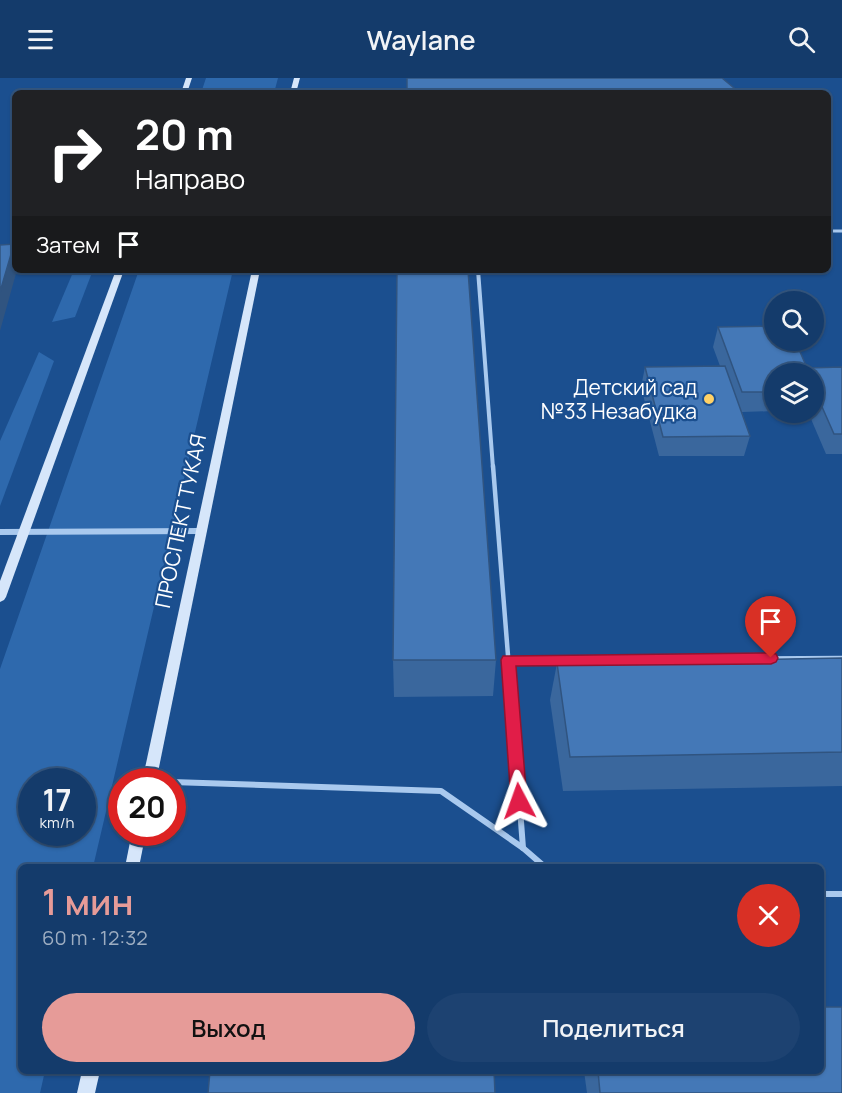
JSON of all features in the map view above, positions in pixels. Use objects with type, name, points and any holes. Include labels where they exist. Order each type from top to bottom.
[{"type":"main road","points":[[0,597],[26,532],[119,273]]},
{"type":"main road","name":"ПРОСПЕКТ ТУКАЯ","points":[[153,768],[255,273]]},
{"type":"main road","points":[[133,864],[136,846]]},
{"type":"main road","points":[[86,1093],[90,1074]]},
{"type":"street","points":[[0,532],[201,531]]},
{"type":"lane","points":[[478,273],[523,849]]},
{"type":"lane","points":[[508,660],[842,658]]},
{"type":"lane","points":[[186,782],[441,791],[541,864]]},
{"type":"lane","points":[[824,894],[842,894]]},
{"type":"shaded area","points":[[206,78],[278,78],[275,90],[202,90]]},
{"type":"shaded area","points":[[73,273],[92,273],[75,317],[52,322]]},
{"type":"shaded area","points":[[138,273],[232,273],[116,768],[108,768],[108,803],[94,864],[18,864],[18,1074],[44,1074],[40,1093],[0,1093],[0,669]]},
{"type":"shaded area","points":[[39,352],[54,361],[0,506],[0,441]]},
{"type":"building","points":[[407,78],[722,78],[736,90],[407,90]]},
{"type":"building","points":[[12,244],[0,292],[0,245]]},
{"type":"building","points":[[397,273],[468,273],[496,660],[393,660]]},
{"type":"building","points":[[764,326],[764,351],[800,351],[805,363],[764,363],[764,392],[742,392],[718,327]]},
{"type":"building","points":[[725,366],[750,436],[663,437],[645,367]]},
{"type":"building","points":[[842,367],[842,434],[834,434],[824,411],[824,368]]},
{"type":"building","points":[[842,658],[842,752],[570,757],[557,663]]},
{"type":"building","points":[[824,1007],[842,1007],[842,1093],[600,1093],[598,1074],[824,1074]]},
{"type":"building","points":[[210,1074],[494,1074],[495,1093],[208,1093]]},
{"type":"place","name":"Детский сад №33 Незабудка","points":[[709,399]]},
{"type":"route","points":[[519,801],[508,660],[771,658]]}]
